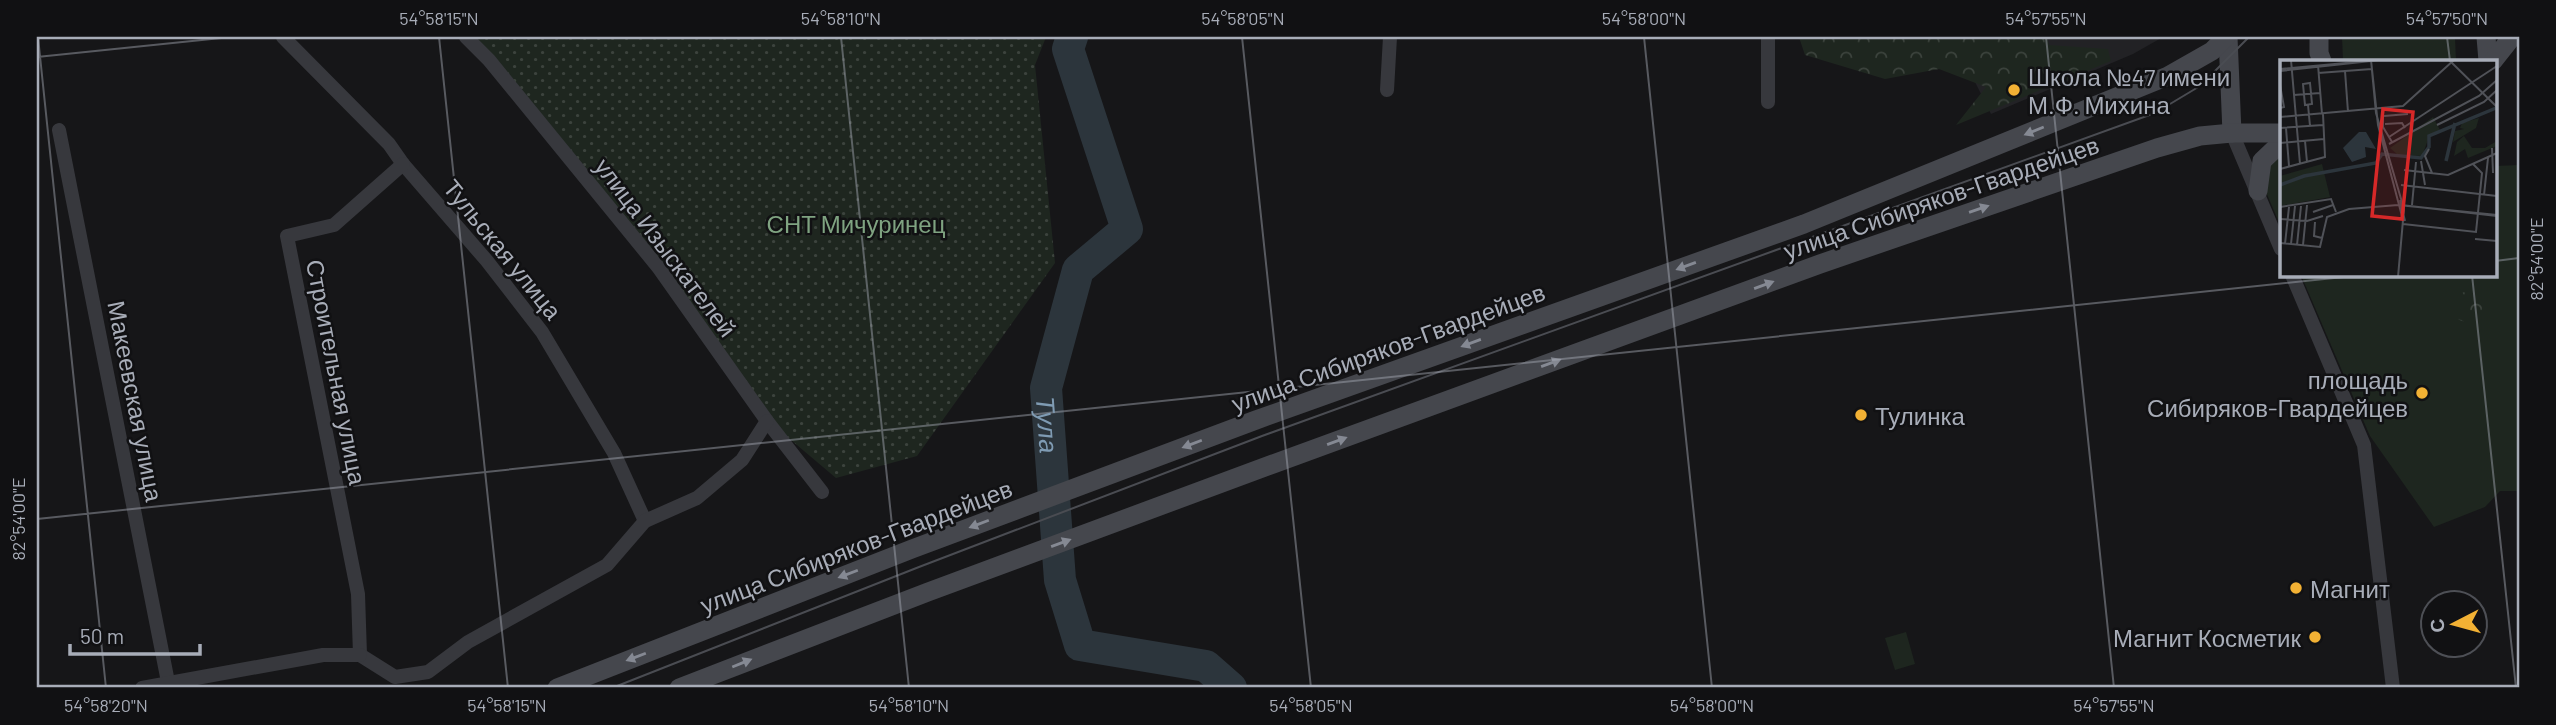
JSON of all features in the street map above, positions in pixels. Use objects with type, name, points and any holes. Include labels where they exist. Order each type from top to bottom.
[{"type":"main road","points":[[2227,37],[2232,133]]},
{"type":"main road","name":"улица Сибиряков-Гвардейцев","points":[[557,688],[912,549],[1256,420],[1804,224],[2168,76],[2212,51],[2227,37]]},
{"type":"main road","points":[[2319,37],[2322,60]]},
{"type":"main road","points":[[2486,37],[2490,60]]},
{"type":"main road","points":[[2491,60],[2512,37]]},
{"type":"main road","name":"улица Сибиряков-Гвардейцев","points":[[679,688],[1273,464],[1885,242],[2157,148],[2200,136],[2280,133]]},
{"type":"main road","points":[[2258,191],[2262,161],[2280,144]]},
{"type":"street","name":"Тульская улица","points":[[283,37],[389,144],[403,164],[487,261],[542,332],[614,453],[645,521]]},
{"type":"street","name":"улица Изыскателей","points":[[466,37],[489,61],[658,267],[767,421],[822,492]]},
{"type":"street","points":[[1387,90],[1390,37]]},
{"type":"street","points":[[1768,37],[1768,102]]},
{"type":"street","name":"Макеевская улица","points":[[59,130],[168,682]]},
{"type":"street","points":[[2232,133],[2280,246]]},
{"type":"street","name":"Строительная улица","points":[[360,655],[358,593],[287,236],[334,225],[403,164]]},
{"type":"street","points":[[2292,276],[2364,444],[2393,688]]},
{"type":"street","points":[[142,688],[323,654],[360,655],[395,677],[428,672],[468,642],[607,565],[645,521],[697,498],[742,460],[767,421]]},
{"type":"shaded area","name":"Школа №47 имени М.Ф. Михина","points":[[1858,37],[2163,37],[2133,54],[1991,114],[1967,66]]},
{"type":"green space","name":"СНТ Мичуринец","points":[[468,37],[1046,37],[1035,65],[1055,263],[917,456],[836,478],[765,418],[658,267]]},
{"type":"green space","name":"Школа №47 имени М.Ф. Михина","points":[[1799,37],[2047,37],[2049,45],[2108,49],[2111,61],[1956,125],[1986,87],[1939,69],[1885,79],[1805,55]]},
{"type":"green space","points":[[2342,37],[2455,37],[2456,60],[2343,60]]},
{"type":"green space","points":[[2280,154],[2280,225],[2266,192],[2270,160]]},
{"type":"green space","points":[[2519,165],[2519,491],[2500,491],[2485,507],[2434,527],[2370,436],[2301,276],[2496,276],[2496,166]]},
{"type":"green space","points":[[2467,292],[2473,293],[2481,301],[2481,313],[2473,321],[2467,322],[2461,321],[2453,313],[2452,307],[2453,301],[2461,293]]},
{"type":"green space","points":[[1906,632],[1915,664],[1895,670],[1885,638]]},
{"type":"waterway","name":"Тула","points":[[1072,37],[1068,49],[1127,229],[1078,270],[1046,388],[1060,580],[1080,645],[1206,666],[1231,688]]},
{"type":"tram line","points":[[612,688],[1262,436],[2155,113],[2200,86],[2249,37]]},
{"type":"place","name":"Школа №47 имени М.Ф. Михина","points":[[2014,90]]},
{"type":"place","name":"площадь Сибиряков-Гвардейцев","points":[[2422,393]]},
{"type":"place","name":"Тулинка","points":[[1861,415]]},
{"type":"place","name":"Магнит","points":[[2296,588]]},
{"type":"place","name":"Магнит Косметик","points":[[2315,637]]}]
